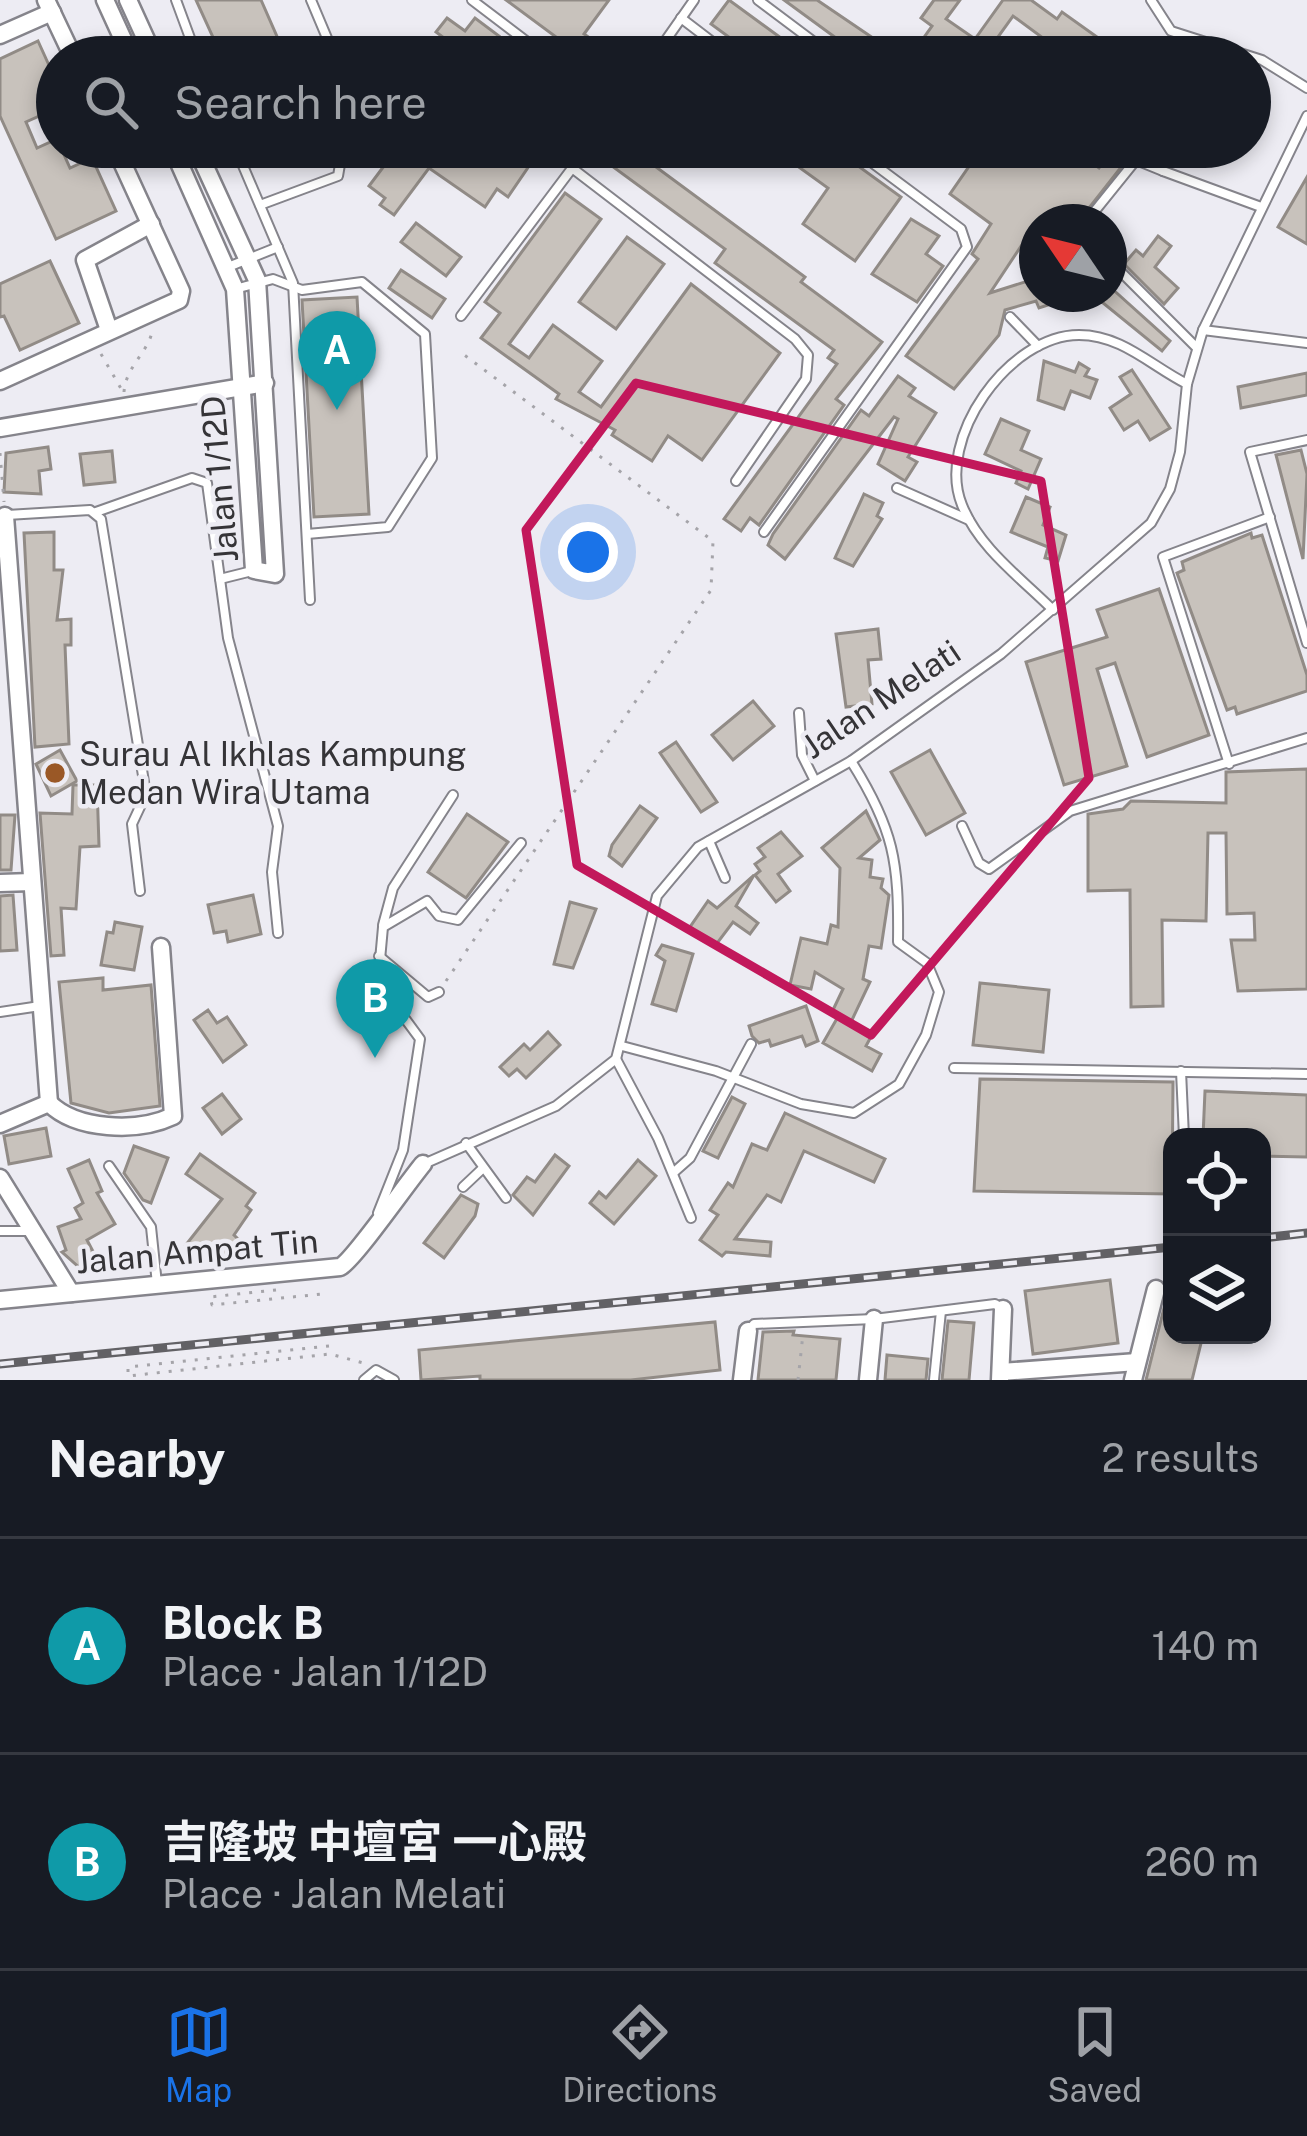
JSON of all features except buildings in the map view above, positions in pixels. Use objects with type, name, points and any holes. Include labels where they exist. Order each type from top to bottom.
[{"type":"street","points":[[104,0],[120,36]]},
{"type":"street","points":[[128,0],[144,36]]},
{"type":"street","points":[[0,35],[49,6],[63,36]]},
{"type":"street","points":[[0,381],[179,300],[181,291],[125,168]]},
{"type":"street","name":"Jalan 1/12D","points":[[182,168],[235,289],[257,575],[279,570],[257,280],[206,168]]},
{"type":"street","points":[[100,334],[85,260],[151,224]]},
{"type":"street","points":[[0,428],[265,383]]},
{"type":"street","points":[[2,516],[49,1103],[65,1120],[82,1125],[173,1117],[161,947]]},
{"type":"street","points":[[0,883],[32,882]]},
{"type":"street","points":[[0,1124],[49,1103]]},
{"type":"street","name":"Jalan Melati","points":[[375,1222],[423,1164]]},
{"type":"street","points":[[0,1178],[71,1293]]},
{"type":"street","name":"Jalan Ampat Tin","points":[[0,1300],[340,1268],[357,1255],[375,1222]]},
{"type":"street","points":[[1003,1310],[1000,1376],[1135,1371],[1156,1289]]},
{"type":"street","points":[[868,1380],[874,1319]]},
{"type":"street","points":[[742,1380],[748,1331]]},
{"type":"lane","points":[[176,0],[189,36]]},
{"type":"lane","points":[[310,0],[326,36]]},
{"type":"lane","points":[[472,0],[520,36]]},
{"type":"lane","points":[[669,36],[694,0]]},
{"type":"lane","points":[[758,0],[806,36]]},
{"type":"lane","points":[[1151,0],[1171,31],[1187,36]]},
{"type":"lane","points":[[681,18],[705,36]]},
{"type":"lane","points":[[1271,66],[1307,88]]},
{"type":"lane","name":"Jalan Melati","points":[[423,1164],[576,1095],[616,1059],[657,896],[688,856],[850,761],[1053,610],[1151,523],[1170,489],[1180,452],[1187,384],[1203,330],[1307,116]]},
{"type":"lane","points":[[244,168],[292,283],[310,600]]},
{"type":"lane","points":[[260,205],[338,176],[339,168]]},
{"type":"lane","points":[[461,316],[572,168],[795,339],[808,356],[806,379],[736,481]]},
{"type":"lane","points":[[764,532],[967,247],[961,230],[879,168]]},
{"type":"lane","points":[[1101,204],[1130,168]]},
{"type":"lane","points":[[1156,168],[1261,207]]},
{"type":"lane","points":[[227,268],[278,248]]},
{"type":"lane","points":[[1127,278],[1197,348]]},
{"type":"lane","points":[[235,289],[257,280],[292,283],[302,290],[362,282],[425,334],[432,458],[388,527],[307,534]]},
{"type":"lane","points":[[1010,317],[1038,346]]},
{"type":"lane","points":[[1203,330],[1307,343]]},
{"type":"lane","points":[[1053,610],[981,539],[970,521],[960,502],[961,440],[999,378],[1038,346],[1078,335],[1107,339],[1187,384]]},
{"type":"lane","points":[[1307,440],[1250,452],[1307,643]]},
{"type":"lane","points":[[2,516],[96,512],[200,478],[207,483],[228,638],[278,826],[272,872],[278,933]]},
{"type":"lane","points":[[897,488],[970,521]]},
{"type":"lane","points":[[96,512],[146,794],[131,824],[140,892]]},
{"type":"lane","points":[[1228,764],[1163,557],[1270,517]]},
{"type":"lane","points":[[220,579],[254,570]]},
{"type":"lane","points":[[799,713],[802,755],[815,781]]},
{"type":"lane","points":[[962,826],[979,863],[995,867],[1034,832],[1070,811],[1307,739]]},
{"type":"lane","points":[[622,1046],[729,1076],[801,1104],[854,1113],[899,1084],[926,1035],[939,992],[927,963],[898,942],[898,883],[885,815],[850,761]]},
{"type":"lane","points":[[375,1222],[403,1150],[419,1039],[378,982],[377,954],[393,888],[453,795]]},
{"type":"lane","points":[[709,841],[725,878]]},
{"type":"lane","points":[[383,927],[427,901],[440,916],[458,920],[521,843]]},
{"type":"lane","points":[[377,954],[413,990],[428,997],[439,992]]},
{"type":"lane","points":[[0,1012],[44,1006]]},
{"type":"lane","points":[[673,1173],[690,1158],[729,1076],[751,1043]]},
{"type":"lane","points":[[616,1059],[691,1218]]},
{"type":"lane","points":[[954,1068],[1307,1074]]},
{"type":"lane","points":[[1181,1071],[1184,1128]]},
{"type":"lane","points":[[466,1143],[481,1170],[506,1198]]},
{"type":"lane","points":[[109,1166],[151,1227],[157,1286]]},
{"type":"lane","points":[[463,1187],[481,1170]]},
{"type":"lane","points":[[0,1232],[34,1230]]},
{"type":"lane","points":[[748,1331],[754,1324],[874,1319],[995,1304],[1003,1310]]},
{"type":"lane","points":[[934,1380],[941,1311]]},
{"type":"lane","points":[[364,1380],[371,1372],[385,1372],[394,1380]]},
{"type":"path","points":[[100,334],[124,394],[125,375],[146,345]]},
{"type":"path","points":[[439,992],[711,590],[713,541],[459,351]]},
{"type":"path","points":[[0,453],[2,516]]},
{"type":"path","points":[[302,1287],[211,1297],[212,1305],[322,1294]]},
{"type":"path","points":[[798,1380],[805,1321]]},
{"type":"path","points":[[329,1346],[128,1367],[128,1376],[330,1354],[385,1372]]},
{"type":"highlighted area","points":[[636,383],[1041,481],[1089,778],[871,1035],[577,865],[526,530]]},
{"type":"railway","points":[[1271,1237],[1307,1233]]},
{"type":"railway","points":[[0,1364],[1163,1248]]},
{"type":"place","name":"Block B","points":[[337,410]]},
{"type":"place","name":"Surau Al Ikhlas Kampung Medan Wira Utama","points":[[55,773]]},
{"type":"place","name":"吉隆坡 中壇宮 一心殿","points":[[375,1058]]}]
